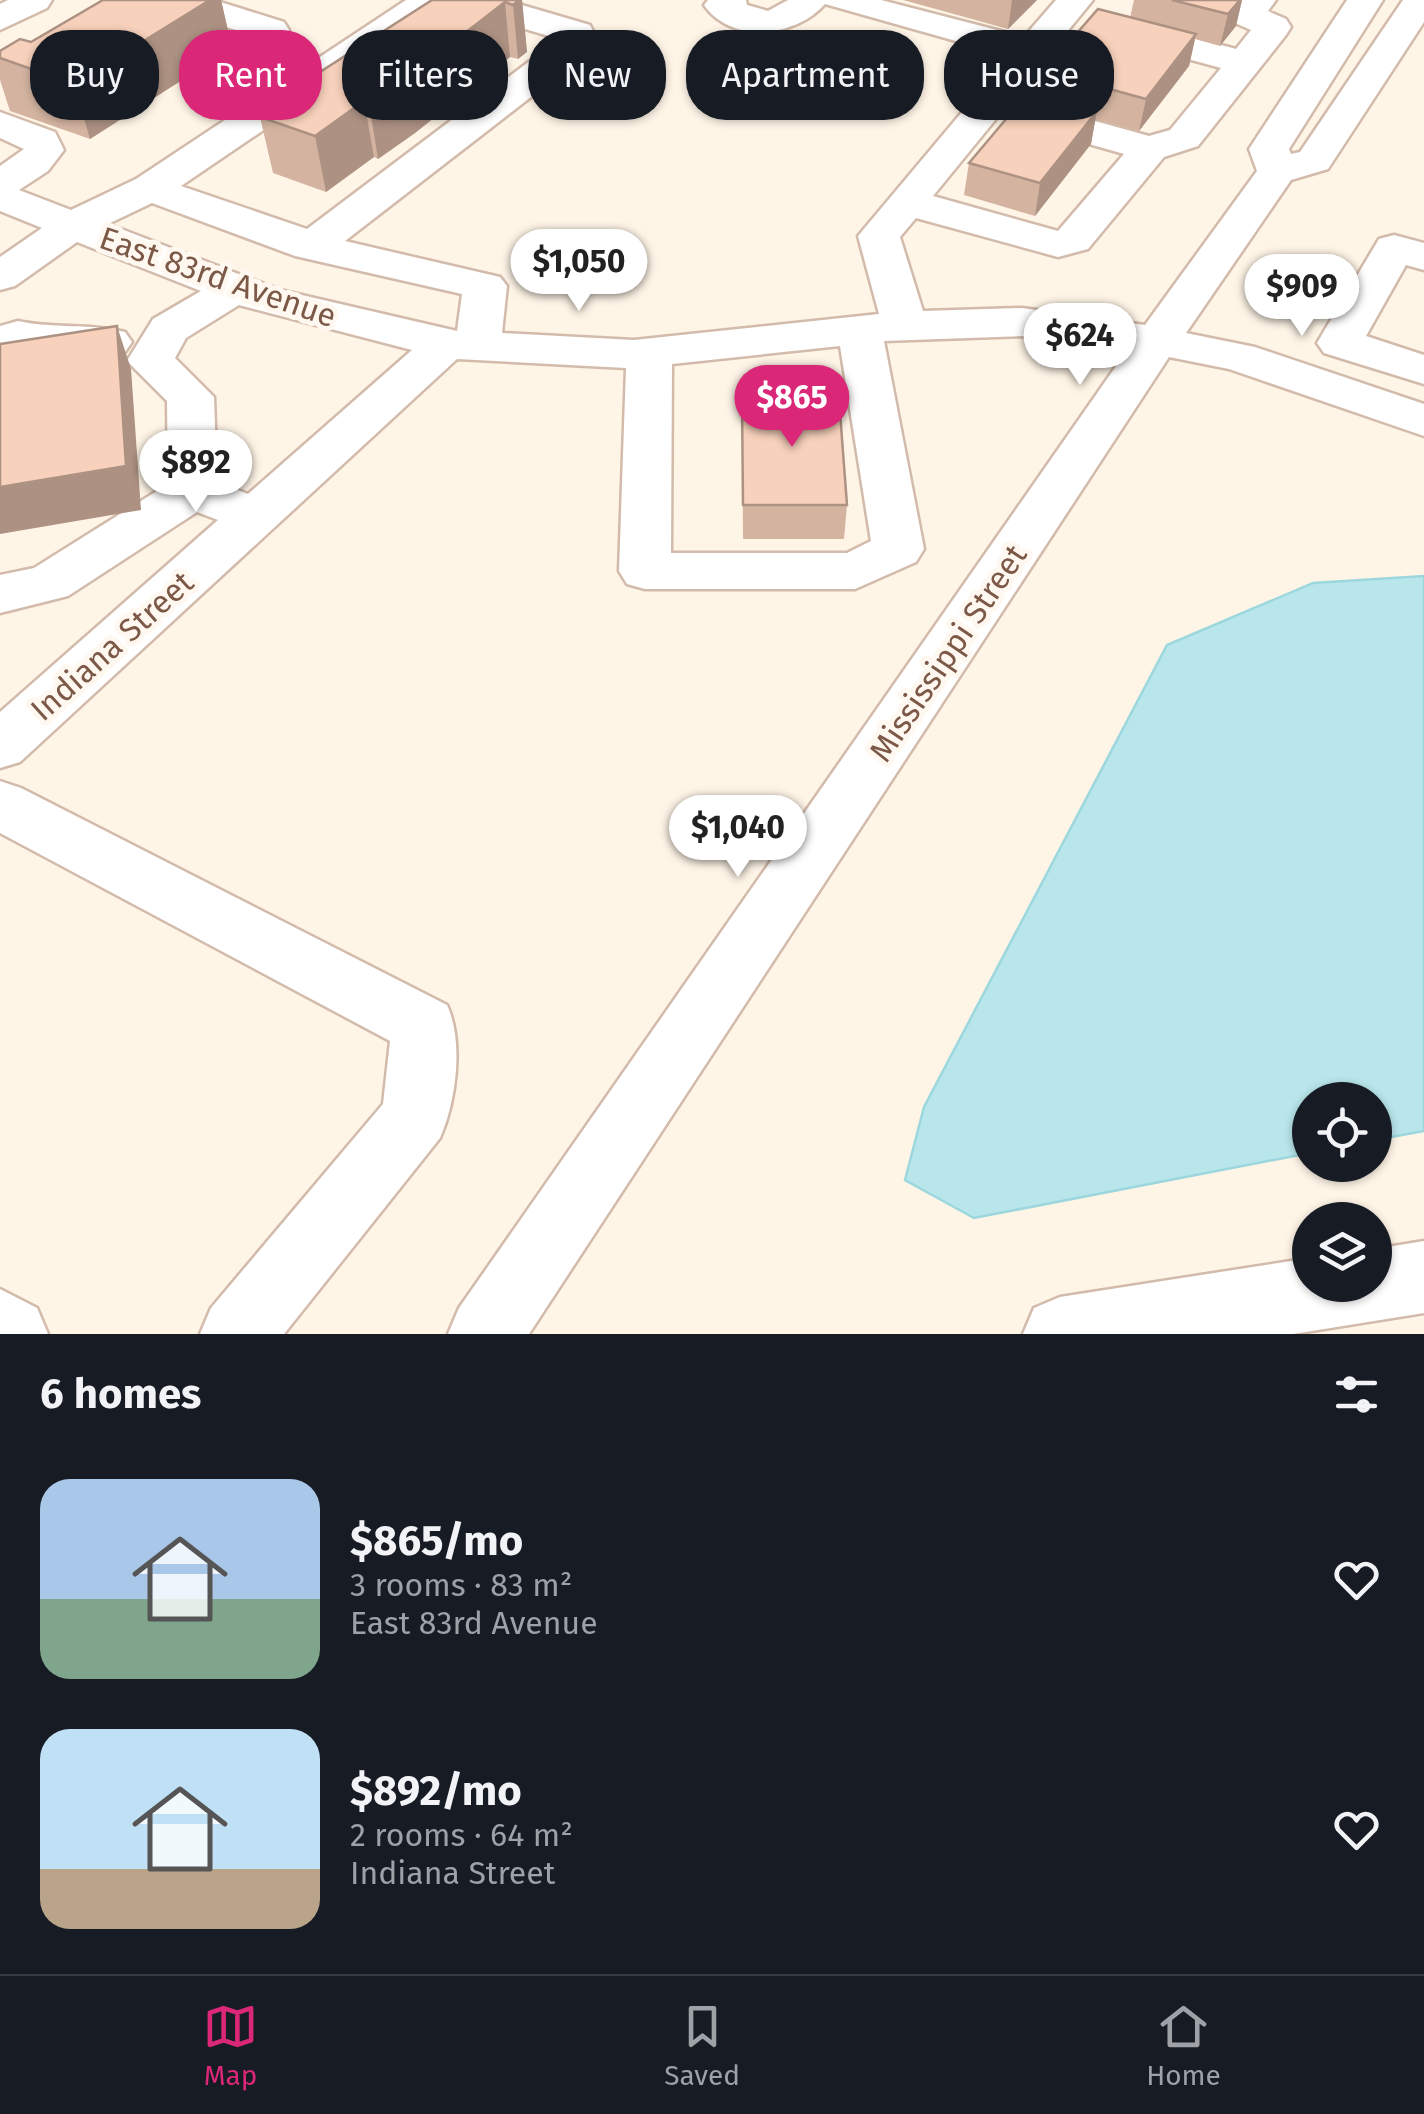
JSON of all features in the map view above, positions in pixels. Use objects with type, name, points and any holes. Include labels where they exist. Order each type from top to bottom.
[{"type":"street","points":[[0,18],[34,0]]},
{"type":"street","points":[[178,0],[271,30]]},
{"type":"street","points":[[0,277],[72,226],[150,188],[430,0]]},
{"type":"street","points":[[310,247],[580,41],[577,33],[467,0]]},
{"type":"street","points":[[728,0],[722,5],[732,12],[772,23],[788,20],[810,0]]},
{"type":"street","points":[[840,0],[954,30]]},
{"type":"street","name":"Mississippi Street","points":[[1277,171],[1269,149],[1356,2]]},
{"type":"street","points":[[1051,30],[1070,7],[1245,64]]},
{"type":"street","points":[[907,202],[1058,244],[1073,240],[1150,150],[1184,138],[1273,27],[1241,8]]},
{"type":"street","name":"Mississippi Street","points":[[484,1334],[1157,341],[1277,171],[1314,160],[1370,76],[1419,13]]},
{"type":"street","points":[[1370,76],[1419,65]]},
{"type":"street","points":[[649,352],[646,570],[855,571],[898,549],[878,236],[975,120]]},
{"type":"street","points":[[1047,120],[1150,150]]},
{"type":"street","points":[[0,124],[40,140],[44,150],[34,162],[0,184]]},
{"type":"street","points":[[150,188],[310,247],[485,286],[462,345]]},
{"type":"street","name":"East 83rd Avenue","points":[[0,197],[235,289],[307,312],[462,345],[649,352],[882,328],[1022,322],[1157,341],[1239,358],[1424,421]]},
{"type":"street","points":[[1424,257],[1394,248],[1340,343],[1424,370]]},
{"type":"street","points":[[193,491],[190,397],[150,361],[169,330],[235,289]]},
{"type":"street","points":[[0,342],[18,335],[52,342],[162,341]]},
{"type":"street","points":[[1157,341],[1226,390],[1424,458]]},
{"type":"street","name":"Indiana Street","points":[[0,746],[256,516],[462,345]]},
{"type":"street","points":[[193,491],[256,516]]},
{"type":"street","points":[[0,594],[49,583],[193,491]]},
{"type":"street","points":[[0,805],[424,1026],[416,1116],[236,1334]]},
{"type":"street","points":[[1392,1282],[1424,1277]]},
{"type":"street","points":[[1060,1334],[1292,1298]]},
{"type":"street","points":[[0,1326],[12,1334]]},
{"type":"water","points":[[1424,576],[1424,1131],[1392,1137],[1392,1082],[1292,1082],[1292,1156],[974,1218],[905,1180],[924,1107],[1167,645],[1313,583]]},
{"type":"building","points":[[103,0],[210,0],[159,32],[52,30]]},
{"type":"building","points":[[432,0],[519,0],[513,5],[505,2],[469,30],[385,30]]},
{"type":"building","points":[[1172,0],[1240,0],[1228,14]]},
{"type":"building","points":[[1098,9],[1196,34],[1146,99],[1114,90],[1114,30],[1080,30]]},
{"type":"building","points":[[20,39],[30,42],[30,69],[0,58],[0,51]]},
{"type":"building","points":[[342,58],[342,117],[315,136],[269,120],[322,120],[322,71]]},
{"type":"building","points":[[1005,120],[1090,120],[1040,183],[969,163]]},
{"type":"building","points":[[117,326],[126,466],[0,487],[0,344]]},
{"type":"building","points":[[760,389],[804,389],[804,399],[839,399],[847,505],[743,505],[742,399],[761,399]]}]
